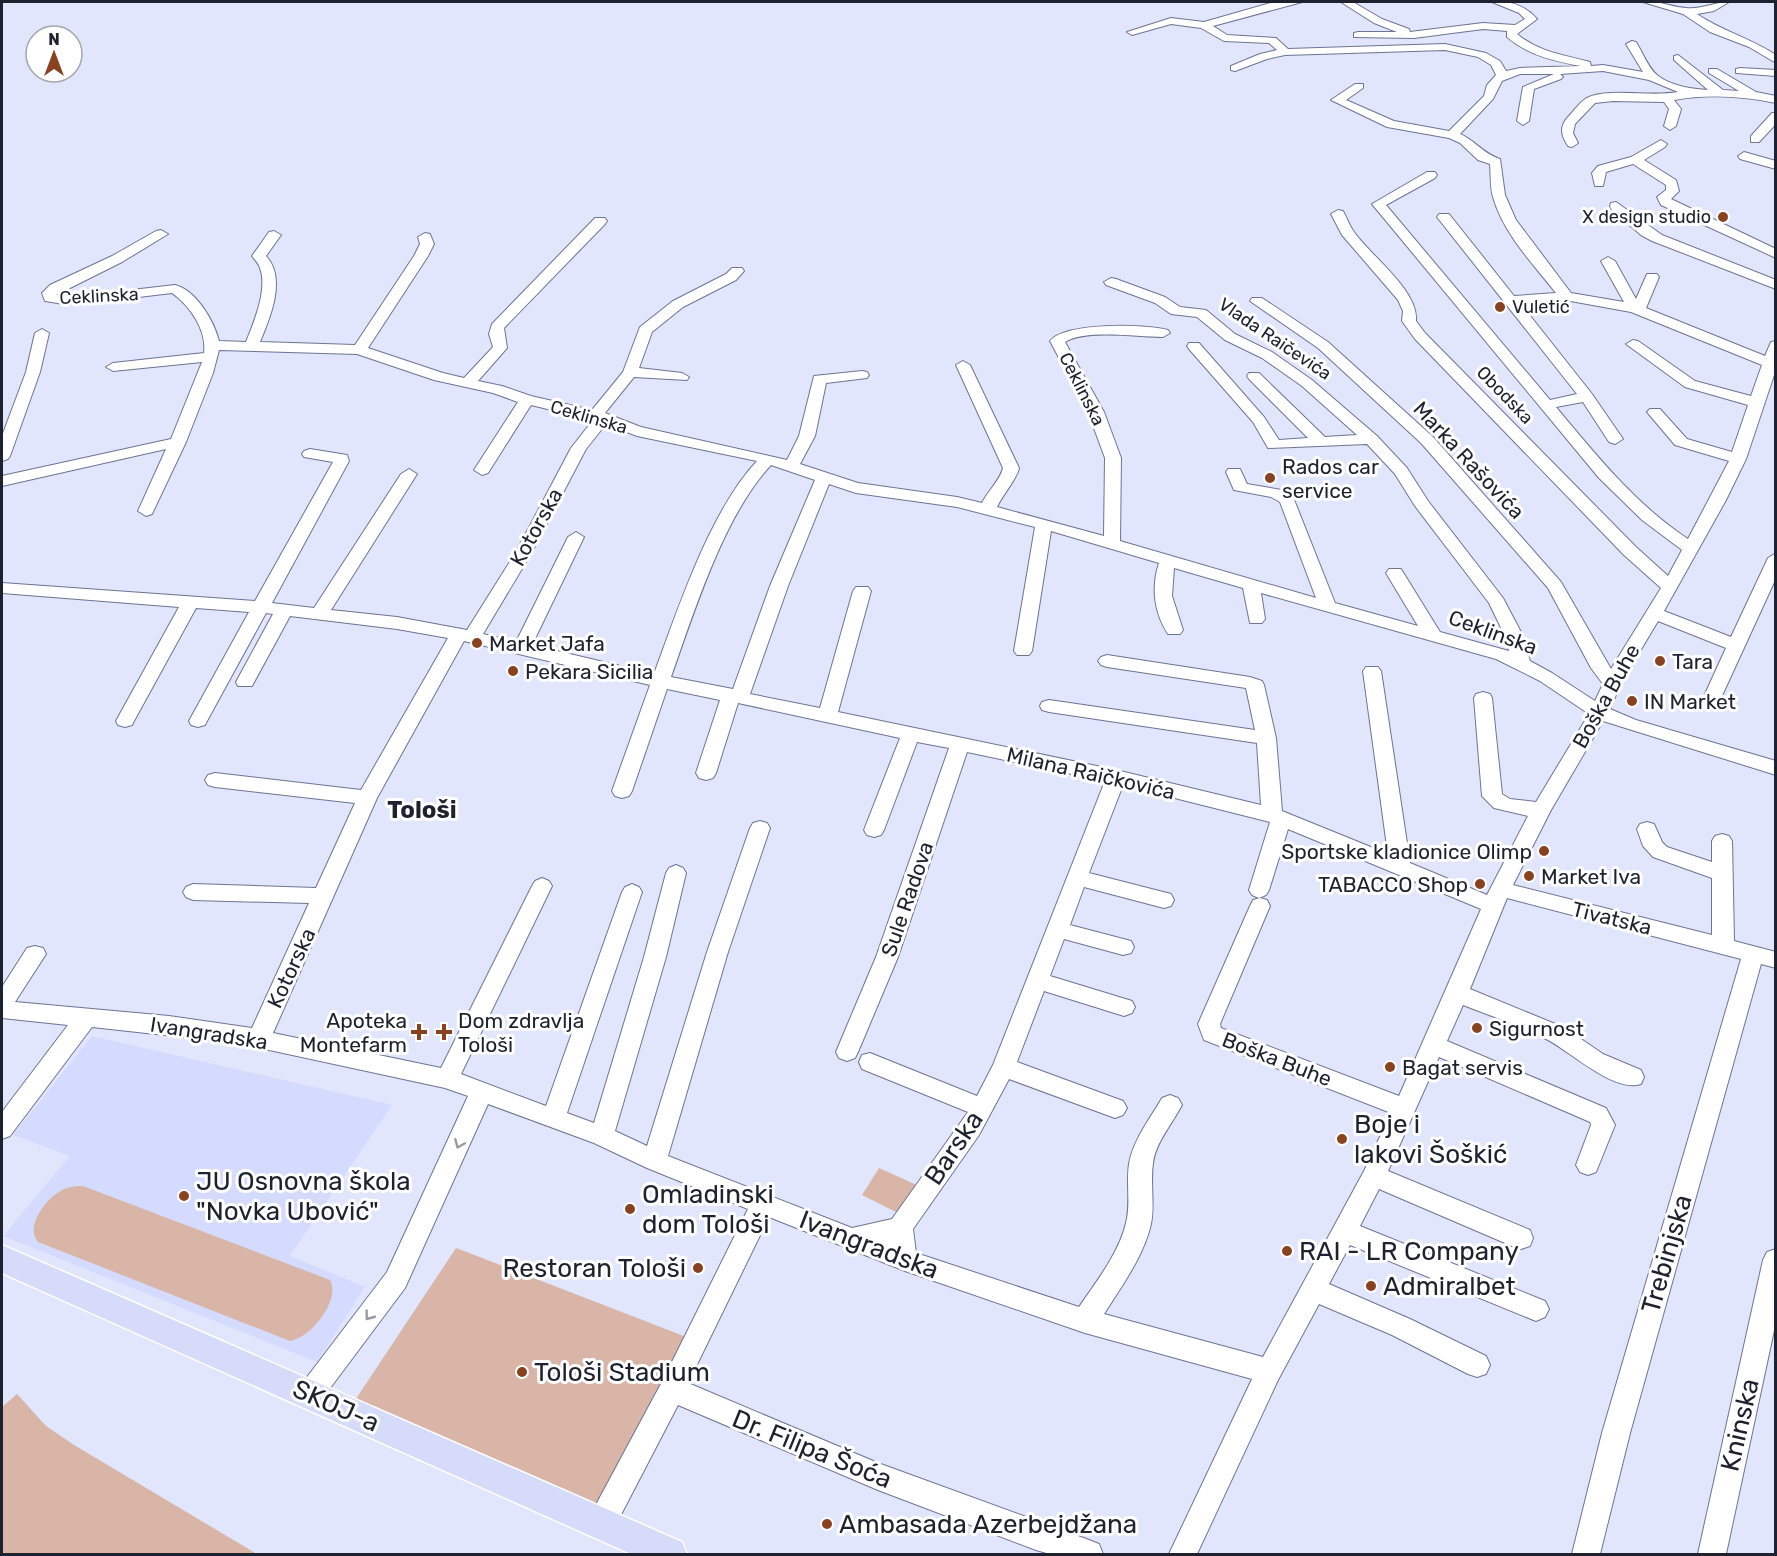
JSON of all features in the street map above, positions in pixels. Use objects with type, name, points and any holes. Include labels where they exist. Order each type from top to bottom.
[{"type":"main road","name":"SKOJ-a","points":[[2,1259],[670,1554]]},
{"type":"street","points":[[1132,32],[1171,21],[1204,25],[1274,5],[1297,2]]},
{"type":"street","points":[[1346,2],[1378,21],[1414,35]]},
{"type":"street","points":[[1497,2],[1515,7],[1531,17],[1530,22],[1510,33],[1512,37],[1533,48],[1571,61],[1652,77],[1692,93],[1754,95],[1776,99]]},
{"type":"street","points":[[1651,2],[1688,12],[1714,30],[1753,45],[1776,60]]},
{"type":"street","points":[[1688,12],[1710,9],[1724,2]]},
{"type":"street","points":[[1204,25],[1224,38],[1272,40],[1285,52]]},
{"type":"street","points":[[1358,35],[1414,35],[1484,26],[1517,28]]},
{"type":"street","points":[[1632,44],[1652,77]]},
{"type":"street","points":[[1235,68],[1264,56],[1285,52],[1436,46],[1458,49],[1490,59],[1496,63],[1498,71],[1504,75]]},
{"type":"street","points":[[1678,58],[1721,95]]},
{"type":"street","points":[[1452,135],[1489,97],[1493,85],[1504,75],[1520,71],[1577,71],[1604,68]]},
{"type":"street","points":[[1523,121],[1527,90],[1531,85],[1577,71]]},
{"type":"street","points":[[1713,71],[1754,95]]},
{"type":"street","points":[[1740,71],[1776,72]]},
{"type":"street","points":[[1359,86],[1337,100],[1391,124],[1452,135],[1464,141],[1482,157],[1496,162],[1499,195],[1506,212],[1529,248],[1566,296]]},
{"type":"street","points":[[1572,143],[1568,133],[1569,123],[1591,100],[1613,97],[1666,99],[1692,93]]},
{"type":"street","points":[[1666,99],[1675,109],[1670,126]]},
{"type":"street","points":[[1755,139],[1776,116]]},
{"type":"street","points":[[1599,183],[1598,173],[1602,169],[1635,160],[1661,144]]},
{"type":"street","points":[[1744,156],[1776,165]]},
{"type":"street","points":[[1635,160],[1672,183],[1673,191],[1663,198],[1666,202],[1776,254]]},
{"type":"street","points":[[1431,176],[1378,204],[1545,405],[1625,493],[1672,536],[1691,549]]},
{"type":"street","points":[[1616,206],[1646,232],[1657,238],[1776,285]]},
{"type":"street","name":"Obodska","points":[[1338,214],[1347,232],[1405,299],[1410,311],[1410,324],[1420,336],[1630,551],[1670,587]]},
{"type":"street","points":[[1444,217],[1587,397],[1615,439]]},
{"type":"street","points":[[468,382],[500,348],[501,344],[496,334],[497,327],[600,221]]},
{"type":"street","name":"Ceklinska","points":[[161,234],[117,259],[55,288],[49,296],[56,299],[75,300],[175,289],[188,299],[200,314],[211,351]]},
{"type":"street","points":[[251,347],[260,327],[268,279],[267,266],[259,256],[274,235]]},
{"type":"street","points":[[359,350],[421,256],[427,244],[425,237]]},
{"type":"street","points":[[1608,261],[1637,309]]},
{"type":"street","name":"Kotorska","points":[[258,1040],[366,798],[465,636],[524,552],[579,448],[630,372],[645,330],[670,309],[731,277],[737,271]]},
{"type":"street","points":[[1637,309],[1652,277]]},
{"type":"street","name":"Vlada Raičevića","points":[[1111,282],[1160,300],[1176,311],[1201,313],[1230,337],[1267,355],[1307,383],[1371,439],[1401,471],[1427,512],[1497,602],[1513,634],[1521,663]]},
{"type":"street","points":[[1510,300],[1566,296],[1577,300],[1637,309],[1716,343],[1772,357]]},
{"type":"street","name":"Marka Rašovića","points":[[1257,301],[1323,345],[1421,434],[1554,586],[1600,668],[1612,683]]},
{"type":"street","points":[[2,456],[33,372],[42,333]]},
{"type":"street","name":"Ceklinska","points":[[1112,544],[1113,458],[1092,404],[1058,341],[1061,337],[1080,333],[1163,333]]},
{"type":"street","points":[[1633,344],[1690,384],[1758,403]]},
{"type":"street","points":[[1194,346],[1259,420],[1274,445],[1371,439]]},
{"type":"street","name":"Ceklinska","points":[[113,367],[251,347],[359,350],[422,372],[497,389],[527,400],[598,417],[637,431],[791,465],[873,492],[937,499],[988,509],[1328,607],[1432,634],[1521,663],[1599,712],[1629,724],[1774,764]]},
{"type":"street","points":[[146,511],[178,442],[211,351]]},
{"type":"street","name":"Boška Buhe","points":[[1183,1554],[1269,1371],[1374,1176],[1457,993],[1496,897],[1541,810],[1599,712],[1612,683],[1670,587],[1738,459],[1772,357]]},
{"type":"street","points":[[963,365],[1011,468],[1010,475],[996,491],[988,509]]},
{"type":"street","points":[[630,372],[682,377]]},
{"type":"street","points":[[791,465],[802,451],[806,440],[819,379],[862,375]]},
{"type":"street","points":[[1254,376],[1321,442]]},
{"type":"street","points":[[1545,405],[1587,397]]},
{"type":"street","name":"Ceklinska","points":[[482,470],[527,400]]},
{"type":"street","points":[[1655,412],[1682,442],[1738,459]]},
{"type":"street","points":[[2,481],[178,442]]},
{"type":"street","points":[[198,721],[341,461],[341,458],[336,456],[310,454]]},
{"type":"street","points":[[622,790],[673,643],[724,524],[755,472],[768,459]]},
{"type":"street","points":[[1234,472],[1240,487],[1281,494],[1287,500],[1328,607]]},
{"type":"street","points":[[320,613],[409,474]]},
{"type":"street","points":[[706,773],[794,547],[824,477]]},
{"type":"street","points":[[1023,651],[1044,524]]},
{"type":"street","points":[[522,648],[576,537]]},
{"type":"street","points":[[1714,694],[1776,558]]},
{"type":"street","points":[[1168,561],[1162,592],[1163,606],[1174,630]]},
{"type":"street","name":"Ceklinska","points":[[1395,573],[1432,634]]},
{"type":"street","points":[[1251,584],[1256,619]]},
{"type":"street","name":"Milana Raičkovića","points":[[2,588],[259,607],[418,626],[660,681],[1116,777],[1276,817],[1400,868],[1496,897]]},
{"type":"street","points":[[828,716],[832,694],[862,591]]},
{"type":"street","points":[[125,721],[191,601]]},
{"type":"street","points":[[245,682],[284,610]]},
{"type":"street","points":[[1654,614],[1737,646]]},
{"type":"street","points":[[1107,661],[1250,682],[1256,685],[1266,738],[1276,817]]},
{"type":"street","points":[[1372,671],[1400,868]]},
{"type":"street","points":[[1483,698],[1492,796],[1495,801],[1504,804],[1541,810]]},
{"type":"street","points":[[1050,706],[1266,738]]},
{"type":"street","points":[[874,830],[911,733]]},
{"type":"street","name":"Sule Radova","points":[[847,1052],[887,957],[960,744]]},
{"type":"street","name":"Barska","points":[[900,1227],[982,1108],[1004,1067],[1116,777]]},
{"type":"street","points":[[215,780],[366,798]]},
{"type":"street","name":"Boška Buhe","points":[[1276,817],[1260,898],[1209,1024],[1212,1034],[1405,1108]]},
{"type":"street","points":[[655,1161],[695,1023],[734,900],[760,828]]},
{"type":"street","points":[[1647,830],[1653,846],[1660,852],[1724,874]]},
{"type":"street","points":[[1722,841],[1723,946]]},
{"type":"street","points":[[602,1136],[655,957],[676,873]]},
{"type":"street","points":[[1076,878],[1164,900]]},
{"type":"street","points":[[447,1079],[542,886]]},
{"type":"street","name":"Kotorska","points":[[193,892],[324,896]]},
{"type":"street","points":[[554,1118],[632,892]]},
{"type":"street","name":"Tivatska","points":[[1496,897],[1723,946],[1764,958]]},
{"type":"street","points":[[1056,929],[1123,947]]},
{"type":"street","name":"Ivangradska","points":[[35,954],[3,1002],[4,1010],[215,1031],[447,1079],[602,1136],[655,1161],[762,1205],[905,1260],[1085,1321],[1269,1371]]},
{"type":"street","name":"Trebinjska","points":[[1586,1554],[1616,1433],[1764,958]]},
{"type":"street","points":[[1037,980],[1124,1007]]},
{"type":"street","points":[[1457,993],[1557,1034],[1595,1061],[1633,1077]]},
{"type":"street","points":[[2,1129],[87,1017]]},
{"type":"street","points":[[1433,1045],[1590,1109],[1598,1115],[1603,1125],[1588,1165]]},
{"type":"street","points":[[870,1062],[982,1108]]},
{"type":"street","points":[[1004,1067],[1115,1108]]},
{"type":"street","points":[[310,1394],[396,1281],[482,1091]]},
{"type":"street","points":[[1085,1321],[1117,1271],[1136,1231],[1142,1207],[1140,1166],[1143,1154],[1170,1105]]},
{"type":"street","points":[[1374,1176],[1521,1238]]},
{"type":"street","points":[[601,1524],[672,1389],[762,1205]]},
{"type":"street","points":[[849,1239],[879,1234],[900,1227],[905,1260]]},
{"type":"street","points":[[1344,1231],[1536,1309]]},
{"type":"street","name":"Kninska","points":[[1712,1554],[1776,1260]]},
{"type":"street","points":[[1313,1289],[1401,1327],[1478,1365]]},
{"type":"street","name":"Dr. Filipa Šoća","points":[[672,1389],[741,1420],[973,1515],[1089,1554]]},
{"type":"shaded area","name":"JU Osnovna škola \"Novka Ubović\"","points":[[92,1036],[392,1105],[290,1256],[365,1287],[317,1362],[3,1236],[70,1156],[13,1135]]},
{"type":"shaded area","points":[[879,1168],[919,1186],[900,1214],[862,1195]]},
{"type":"shaded area","points":[[83,1186],[330,1280],[332,1288],[328,1307],[315,1326],[307,1333],[290,1341],[38,1242],[35,1236],[35,1222],[43,1207],[61,1190]]},
{"type":"shaded area","name":"Tološi Stadium","points":[[456,1248],[689,1338],[597,1510],[352,1405]]},
{"type":"shaded area","points":[[17,1394],[46,1426],[74,1445],[257,1554],[2,1554],[2,1407]]},
{"type":"place","name":"X design studio","points":[[1723,217]]},
{"type":"place","name":"Vuletić","points":[[1500,307]]},
{"type":"place","name":"Rados car service","points":[[1270,478]]},
{"type":"place","name":"Market Jafa","points":[[477,643]]},
{"type":"place","name":"Tara","points":[[1660,661]]},
{"type":"place","name":"Pekara Sicilia","points":[[513,671]]},
{"type":"place","name":"IN Market","points":[[1632,701]]},
{"type":"place","name":"Sportske kladionice Olimp","points":[[1544,851]]},
{"type":"place","name":"Market Iva","points":[[1529,876]]},
{"type":"place","name":"TABACCO Shop","points":[[1480,884]]},
{"type":"place","name":"Sigurnost","points":[[1477,1028]]},
{"type":"place","name":"Apoteka Montefarm","points":[[419,1032]]},
{"type":"place","name":"Dom zdravlja Tološi","points":[[444,1032]]},
{"type":"place","name":"Bagat servis","points":[[1390,1067]]},
{"type":"place","name":"Boje i lakovi Šoškić","points":[[1342,1139]]},
{"type":"place","name":"JU Osnovna škola \"Novka Ubović\"","points":[[184,1196]]},
{"type":"place","name":"Omladinski dom Tološi","points":[[630,1209]]},
{"type":"place","name":"RAI - LR Company","points":[[1287,1251]]},
{"type":"place","name":"Restoran Tološi","points":[[698,1268]]},
{"type":"place","name":"Admiralbet","points":[[1371,1286]]},
{"type":"place","name":"Tološi Stadium","points":[[522,1372]]},
{"type":"place","name":"Ambasada Azerbejdžana","points":[[827,1524]]},
{"type":"district","name":"Tološi","points":[[422,810]]}]
